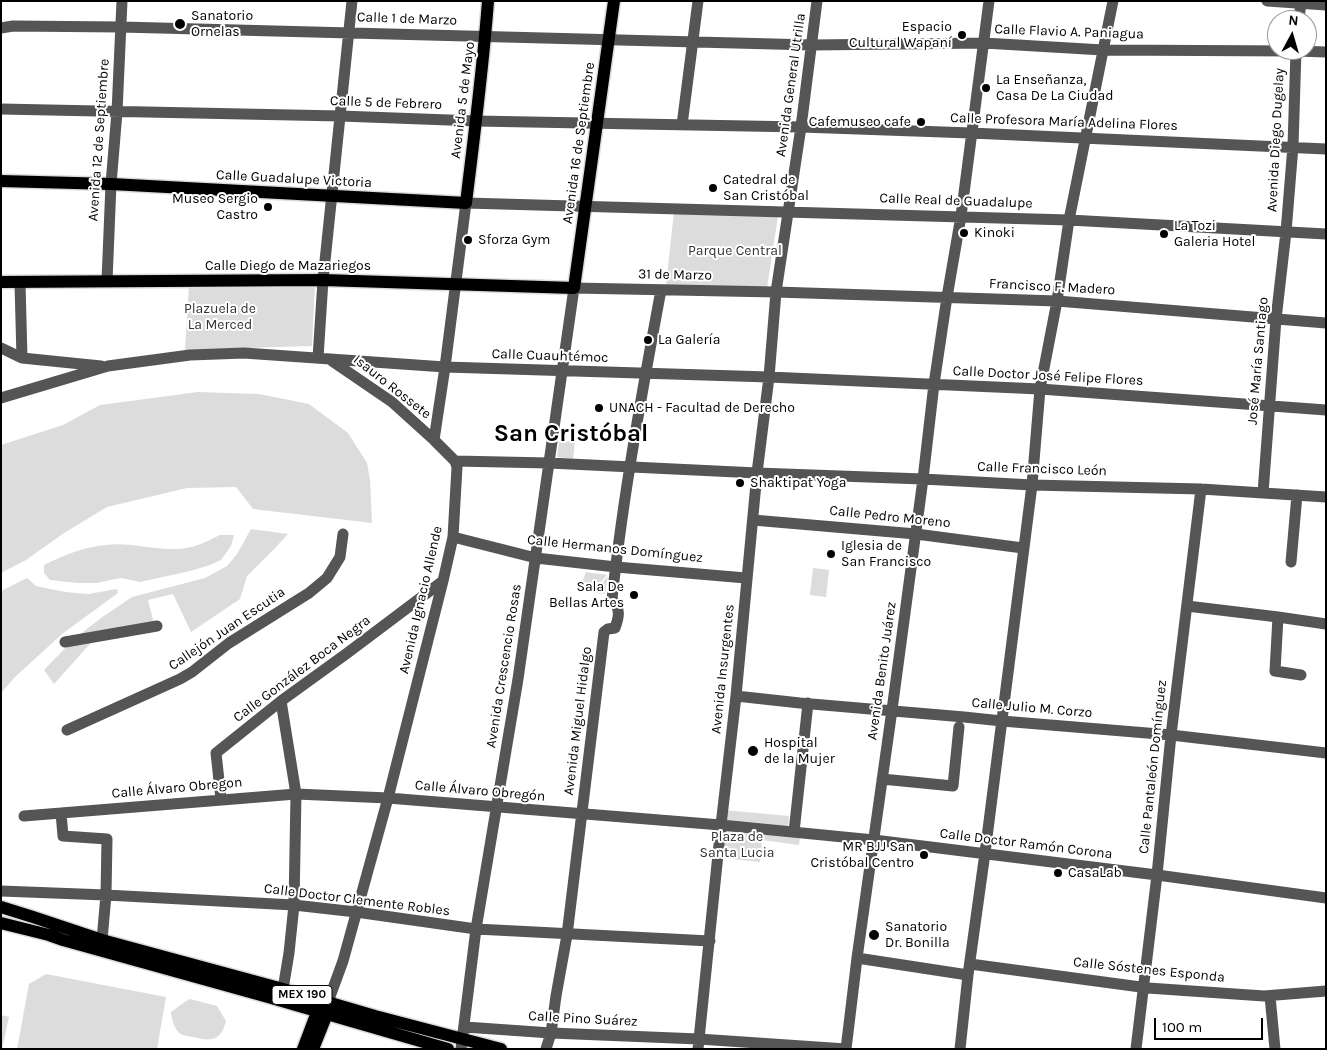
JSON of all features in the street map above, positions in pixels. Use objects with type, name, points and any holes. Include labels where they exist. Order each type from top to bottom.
[{"type":"main road","name":"Avenida 5 de Mayo","points":[[466,203],[486,36],[488,1]]},
{"type":"main road","name":"Avenida 16 de Septiembre","points":[[574,288],[614,1]]},
{"type":"main road","name":"Calle Guadalupe Victoria","points":[[1,181],[111,184],[466,203]]},
{"type":"main road","name":"Calle Diego de Mazariegos","points":[[1,282],[323,280],[574,288]]},
{"type":"main road","name":"MEX 190","points":[[1,907],[448,1049]]},
{"type":"main road","name":"MEX 190","points":[[1,922],[63,940],[281,995]]},
{"type":"main road","name":"MEX 190","points":[[324,1010],[463,1038],[501,1049]]},
{"type":"main road","points":[[303,1049],[324,1010]]},
{"type":"main road","points":[[313,1049],[324,1010]]},
{"type":"street","name":"Avenida 12 de Septiembre","points":[[107,281],[122,1]]},
{"type":"street","points":[[318,358],[323,280],[352,1]]},
{"type":"street","points":[[682,125],[698,1]]},
{"type":"street","name":"Avenida General Utrilla","points":[[776,292],[817,1]]},
{"type":"street","name":"Avenida Benito Juárez","points":[[846,1049],[916,534],[934,384],[960,216],[989,1]]},
{"type":"street","points":[[960,1049],[1032,485],[1040,389],[1057,301],[1069,220],[1113,1]]},
{"type":"street","points":[[1267,1],[1326,5]]},
{"type":"street","name":"Calle 1 de Marzo","points":[[1,28],[13,26],[121,27],[812,45]]},
{"type":"street","name":"Calle Flavio A. Paniagua","points":[[812,45],[984,43],[1103,50],[1267,50]]},
{"type":"street","name":"Avenida Diego Dugelay","points":[[1286,232],[1293,146],[1296,60]]},
{"type":"street","name":"Calle 5 de Febrero","points":[[1,109],[800,127]]},
{"type":"street","name":"Calle Profesora María Adelina Flores","points":[[800,127],[1293,146],[1326,149]]},
{"type":"street","points":[[455,461],[434,440],[466,203]]},
{"type":"street","name":"Calle Guadalupe Victoria","points":[[466,203],[585,206]]},
{"type":"street","name":"Calle Real de Guadalupe","points":[[585,206],[1069,220],[1326,234]]},
{"type":"street","name":"José María Santiago","points":[[1263,493],[1276,319],[1286,232]]},
{"type":"street","points":[[20,283],[22,358]]},
{"type":"street","name":"31 de Marzo","points":[[574,288],[776,292]]},
{"type":"street","name":"Avenida Crescencio Rosas","points":[[463,1038],[476,929],[536,558],[574,288]]},
{"type":"street","name":"Avenida Miguel Hidalgo","points":[[546,1049],[551,1033],[567,935],[604,632],[615,628],[620,612],[612,599],[616,566],[645,374],[661,290]]},
{"type":"street","name":"Francisco F. Madero","points":[[776,292],[1057,301],[1326,322]]},
{"type":"street","name":"Avenida Insurgentes","points":[[699,1044],[736,696],[756,473],[769,378],[776,292]]},
{"type":"street","points":[[1,348],[22,358],[108,366]]},
{"type":"street","name":"Calle Cuauhtémoc","points":[[108,366],[190,355],[244,353],[445,367],[769,378]]},
{"type":"street","name":"Isauro Rossete","points":[[331,360],[392,402],[434,440]]},
{"type":"street","points":[[1,398],[108,366]]},
{"type":"street","name":"Calle Doctor José Felipe Flores","points":[[769,378],[1040,389],[1326,410]]},
{"type":"street","name":"Calle Francisco León","points":[[455,461],[549,463],[1032,485],[1201,489],[1326,497]]},
{"type":"street","name":"Avenida Ignacio Allende","points":[[324,1010],[343,961],[388,798],[443,581],[453,537],[457,467],[455,461]]},
{"type":"street","name":"Calle Pantaleón Domínguez","points":[[1136,1049],[1201,489]]},
{"type":"street","points":[[1290,562],[1297,495]]},
{"type":"street","name":"Calle Pedro Moreno","points":[[753,520],[916,534],[1024,548]]},
{"type":"street","name":"Callejón Juan Escutia","points":[[67,730],[186,676],[229,643],[309,593],[327,578],[340,557],[343,534]]},
{"type":"street","name":"Calle Hermanos Domínguez","points":[[453,537],[536,558],[746,578]]},
{"type":"street","name":"Calle González Boca Negra","points":[[221,799],[216,753],[281,701],[443,581]]},
{"type":"street","points":[[1187,606],[1326,624]]},
{"type":"street","points":[[1278,617],[1275,671],[1301,675]]},
{"type":"street","points":[[65,642],[157,626]]},
{"type":"street","name":"Calle Julio M. Corzo","points":[[736,696],[1171,735],[1326,752]]},
{"type":"street","points":[[281,701],[296,794],[294,906],[289,953],[281,995]]},
{"type":"street","points":[[794,832],[808,703]]},
{"type":"street","points":[[882,779],[953,786],[959,727]]},
{"type":"street","name":"Calle Álvaro Obregón","points":[[296,794],[388,798],[721,825]]},
{"type":"street","name":"Calle Álvaro Obregon","points":[[24,816],[296,794]]},
{"type":"street","points":[[61,813],[63,836],[107,839],[106,895],[102,940]]},
{"type":"street","name":"Calle Doctor Ramón Corona","points":[[721,825],[986,853],[1326,898]]},
{"type":"street","name":"Calle Doctor Clemente Robles","points":[[1,892],[106,895],[294,906],[356,912],[476,929],[710,941]]},
{"type":"street","name":"Calle Sóstenes Esponda","points":[[857,958],[1144,988],[1270,996],[1326,991]]},
{"type":"street","points":[[1270,996],[1275,1049]]},
{"type":"street","name":"Calle Pino Suárez","points":[[463,1038],[551,1033],[699,1044],[846,1049]]},
{"type":"green space","name":"Parque Central","points":[[674,212],[778,216],[767,288],[666,285]]},
{"type":"green space","name":"Plazuela de La Merced","points":[[315,285],[312,346],[185,350],[189,286]]},
{"type":"green space","points":[[198,392],[259,394],[309,404],[348,433],[367,463],[370,480],[372,523],[253,509],[236,487],[187,488],[107,507],[64,533],[26,560],[1,573],[1,445],[63,425],[100,405]]},
{"type":"green space","points":[[559,441],[575,442],[573,459],[557,457]]},
{"type":"green space","points":[[251,529],[288,534],[247,576],[240,599],[191,632],[173,594],[148,600],[154,624],[98,635],[54,684],[44,670],[74,639],[132,597],[205,578],[227,566],[237,554]]},
{"type":"green space","points":[[220,535],[234,535],[231,546],[221,560],[190,571],[140,582],[121,578],[96,583],[77,583],[50,580],[44,573],[44,565],[67,555],[98,546],[115,544],[182,549],[199,545]]},
{"type":"green space","points":[[813,568],[829,570],[826,597],[810,595]]},
{"type":"green space","points":[[586,572],[607,575],[600,583],[597,582],[591,592],[579,590]]},
{"type":"green space","points":[[608,576],[605,594],[594,593],[600,588]]},
{"type":"green space","points":[[27,578],[36,586],[65,592],[88,594],[117,589],[118,593],[62,634],[15,677],[1,693],[1,591]]},
{"type":"green space","points":[[724,810],[789,816],[788,830],[725,824]]},
{"type":"green space","name":"Plaza de Santa Lucia","points":[[724,828],[800,837],[799,845],[762,840],[760,862],[722,858]]},
{"type":"green space","points":[[46,974],[166,997],[157,1049],[17,1049],[29,984]]},
{"type":"green space","points":[[190,999],[217,1006],[226,1021],[224,1028],[218,1036],[205,1039],[184,1035],[177,1030],[171,1012]]},
{"type":"green space","points":[[1,1015],[9,1017],[2,1049],[1,1049]]},
{"type":"place","name":"Sanatorio Ornelas","points":[[180,24]]},
{"type":"place","name":"Espacio Cultural Wapaní","points":[[962,35]]},
{"type":"place","name":"La Enseñanza, Casa De La Ciudad","points":[[986,88]]},
{"type":"place","name":"Cafemuseo cafe","points":[[921,122]]},
{"type":"place","name":"Catedral de San Cristóbal","points":[[713,188]]},
{"type":"place","name":"Museo Sergio Castro","points":[[268,207]]},
{"type":"place","name":"Kinoki","points":[[964,233]]},
{"type":"place","name":"La Tozi Galeria Hotel","points":[[1164,234]]},
{"type":"place","name":"Sforza Gym","points":[[468,240]]},
{"type":"place","name":"La Galería","points":[[648,340]]},
{"type":"place","name":"UNACH - Facultad de Derecho","points":[[599,408]]},
{"type":"place","name":"Shaktipat Yoga","points":[[740,483]]},
{"type":"place","name":"Iglesia de San Francisco","points":[[831,554]]},
{"type":"place","name":"Sala De Bellas Artes","points":[[634,595]]},
{"type":"place","name":"Hospital de la Mujer","points":[[753,751]]},
{"type":"place","name":"MR BJJ San Cristóbal Centro","points":[[924,855]]},
{"type":"place","name":"CasaLab","points":[[1058,873]]},
{"type":"place","name":"Sanatorio Dr. Bonilla","points":[[874,935]]},
{"type":"district","name":"San Cristóbal","points":[[571,434]]}]
